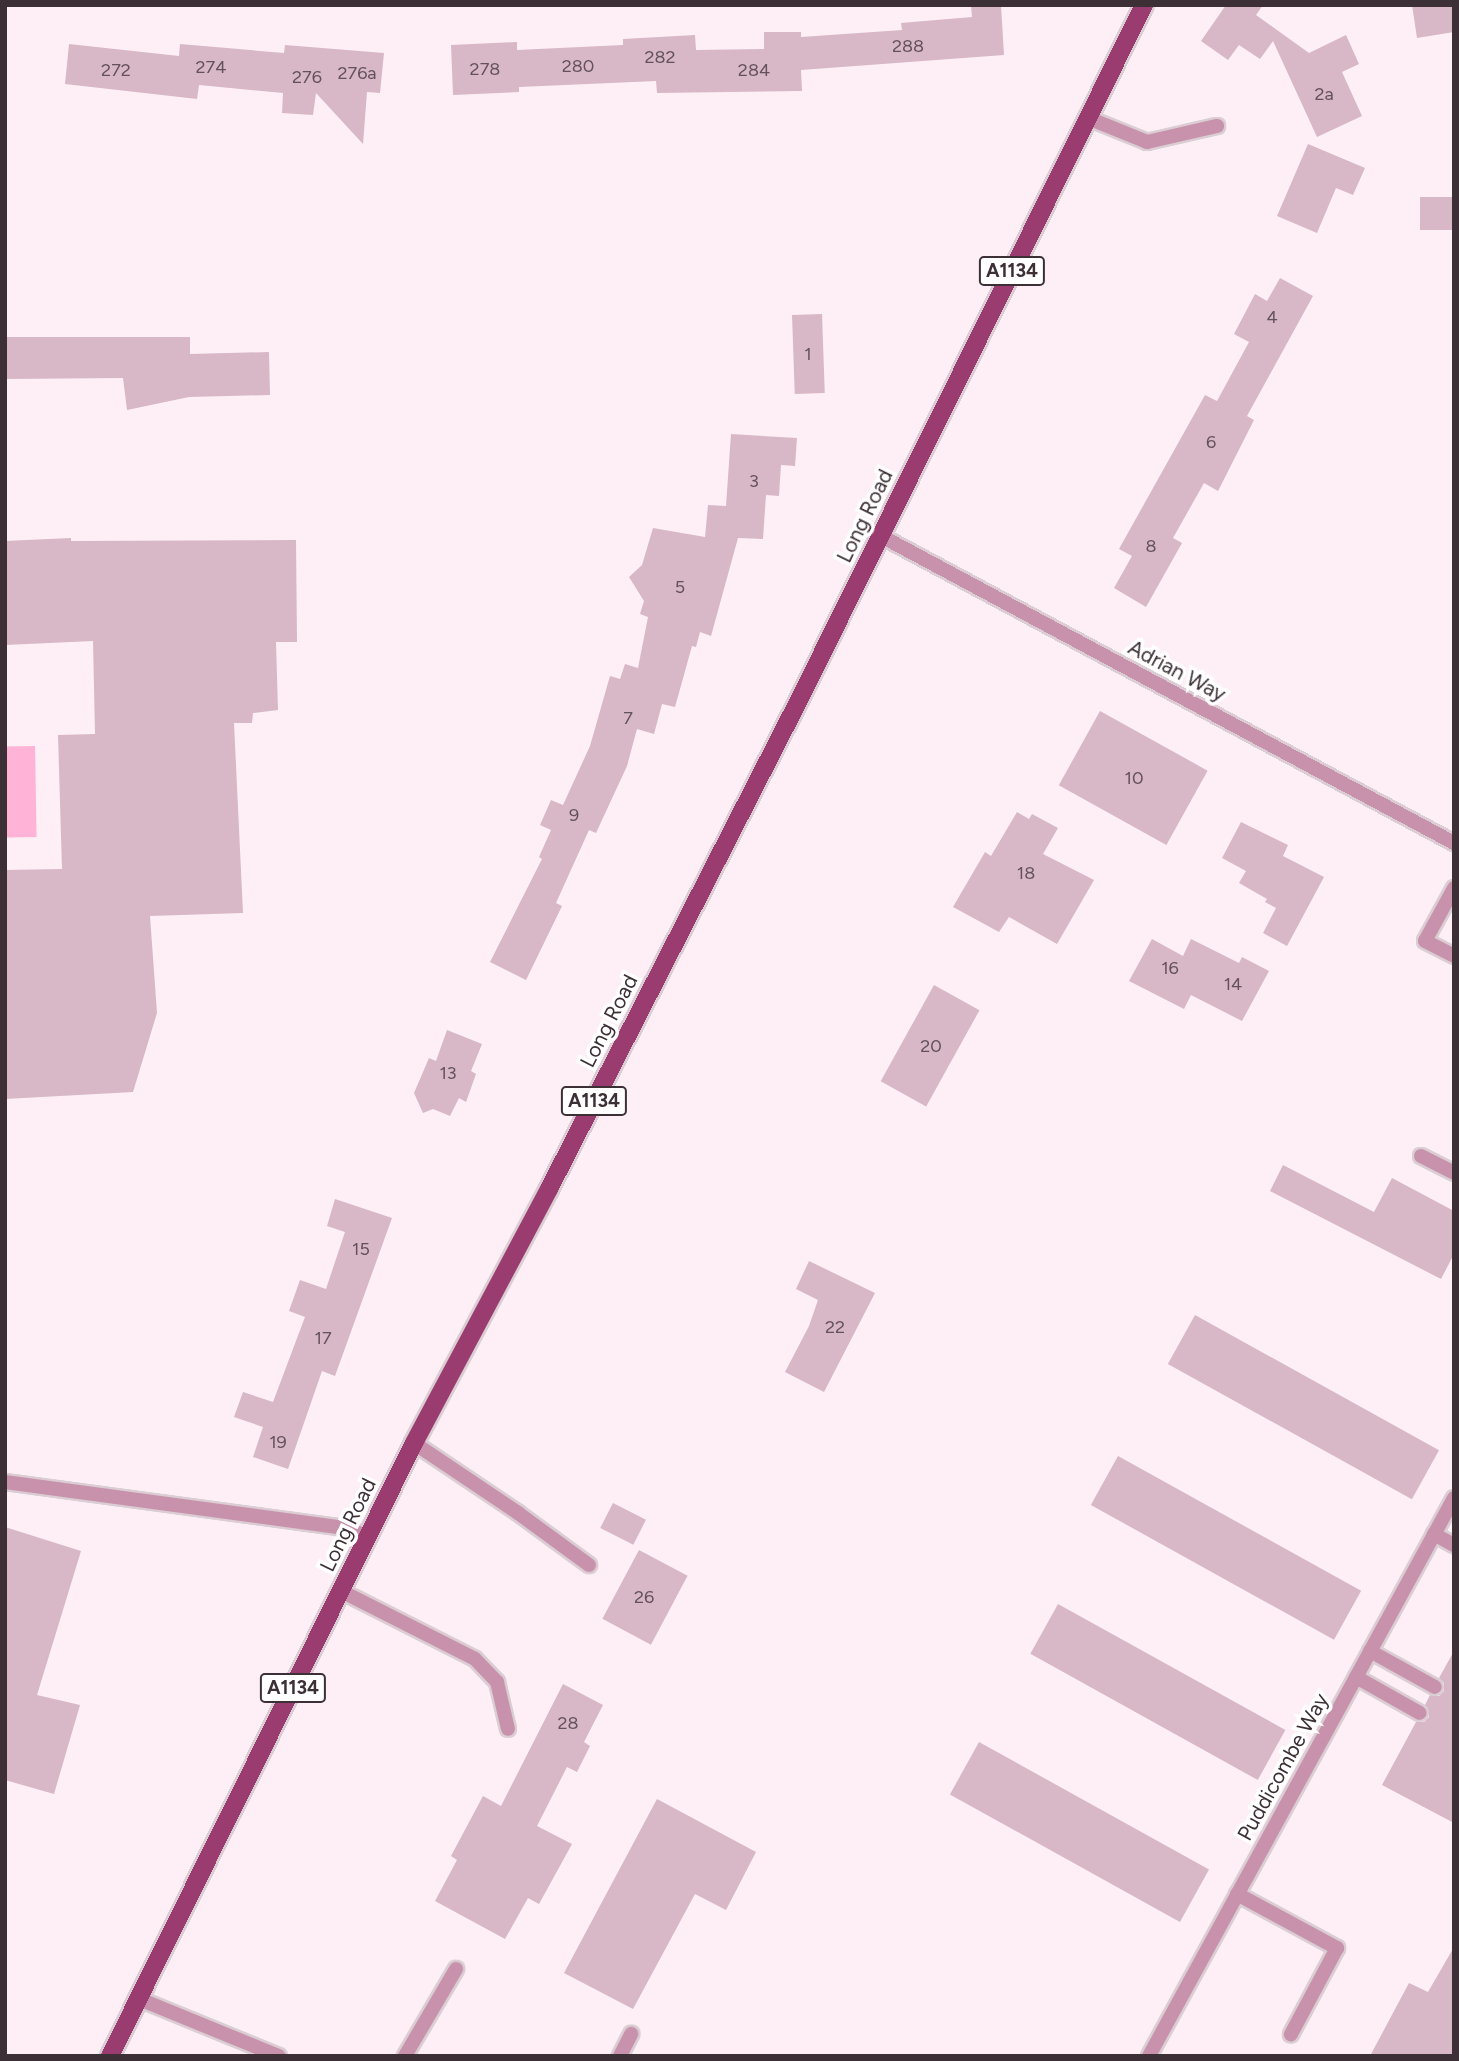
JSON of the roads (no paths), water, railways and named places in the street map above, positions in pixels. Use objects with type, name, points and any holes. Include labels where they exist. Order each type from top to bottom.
[{"type":"main road","name":"Long Road","points":[[110,2056],[414,1443],[549,1189],[881,536],[1144,5]]},
{"type":"lane","points":[[1088,118],[1147,142],[1217,126]]},
{"type":"lane","name":"Adrian Way","points":[[881,536],[1454,843]]},
{"type":"lane","points":[[1454,888],[1425,941],[1454,956]]},
{"type":"lane","points":[[1421,1156],[1454,1172]]},
{"type":"lane","points":[[414,1443],[589,1565]]},
{"type":"lane","points":[[5,1482],[347,1528],[368,1537]]},
{"type":"lane","name":"Puddicombe Way","points":[[1149,2056],[1453,1502]]},
{"type":"lane","points":[[1434,1534],[1454,1545]]},
{"type":"lane","points":[[341,1591],[475,1659],[497,1682],[508,1729]]},
{"type":"lane","points":[[1370,1651],[1434,1687]]},
{"type":"lane","points":[[1356,1677],[1420,1713]]},
{"type":"lane","points":[[1237,1894],[1337,1948],[1291,2034]]},
{"type":"lane","points":[[405,2056],[456,1969]]},
{"type":"lane","points":[[139,1998],[206,2023],[279,2056]]},
{"type":"lane","points":[[620,2056],[631,2034]]}]
